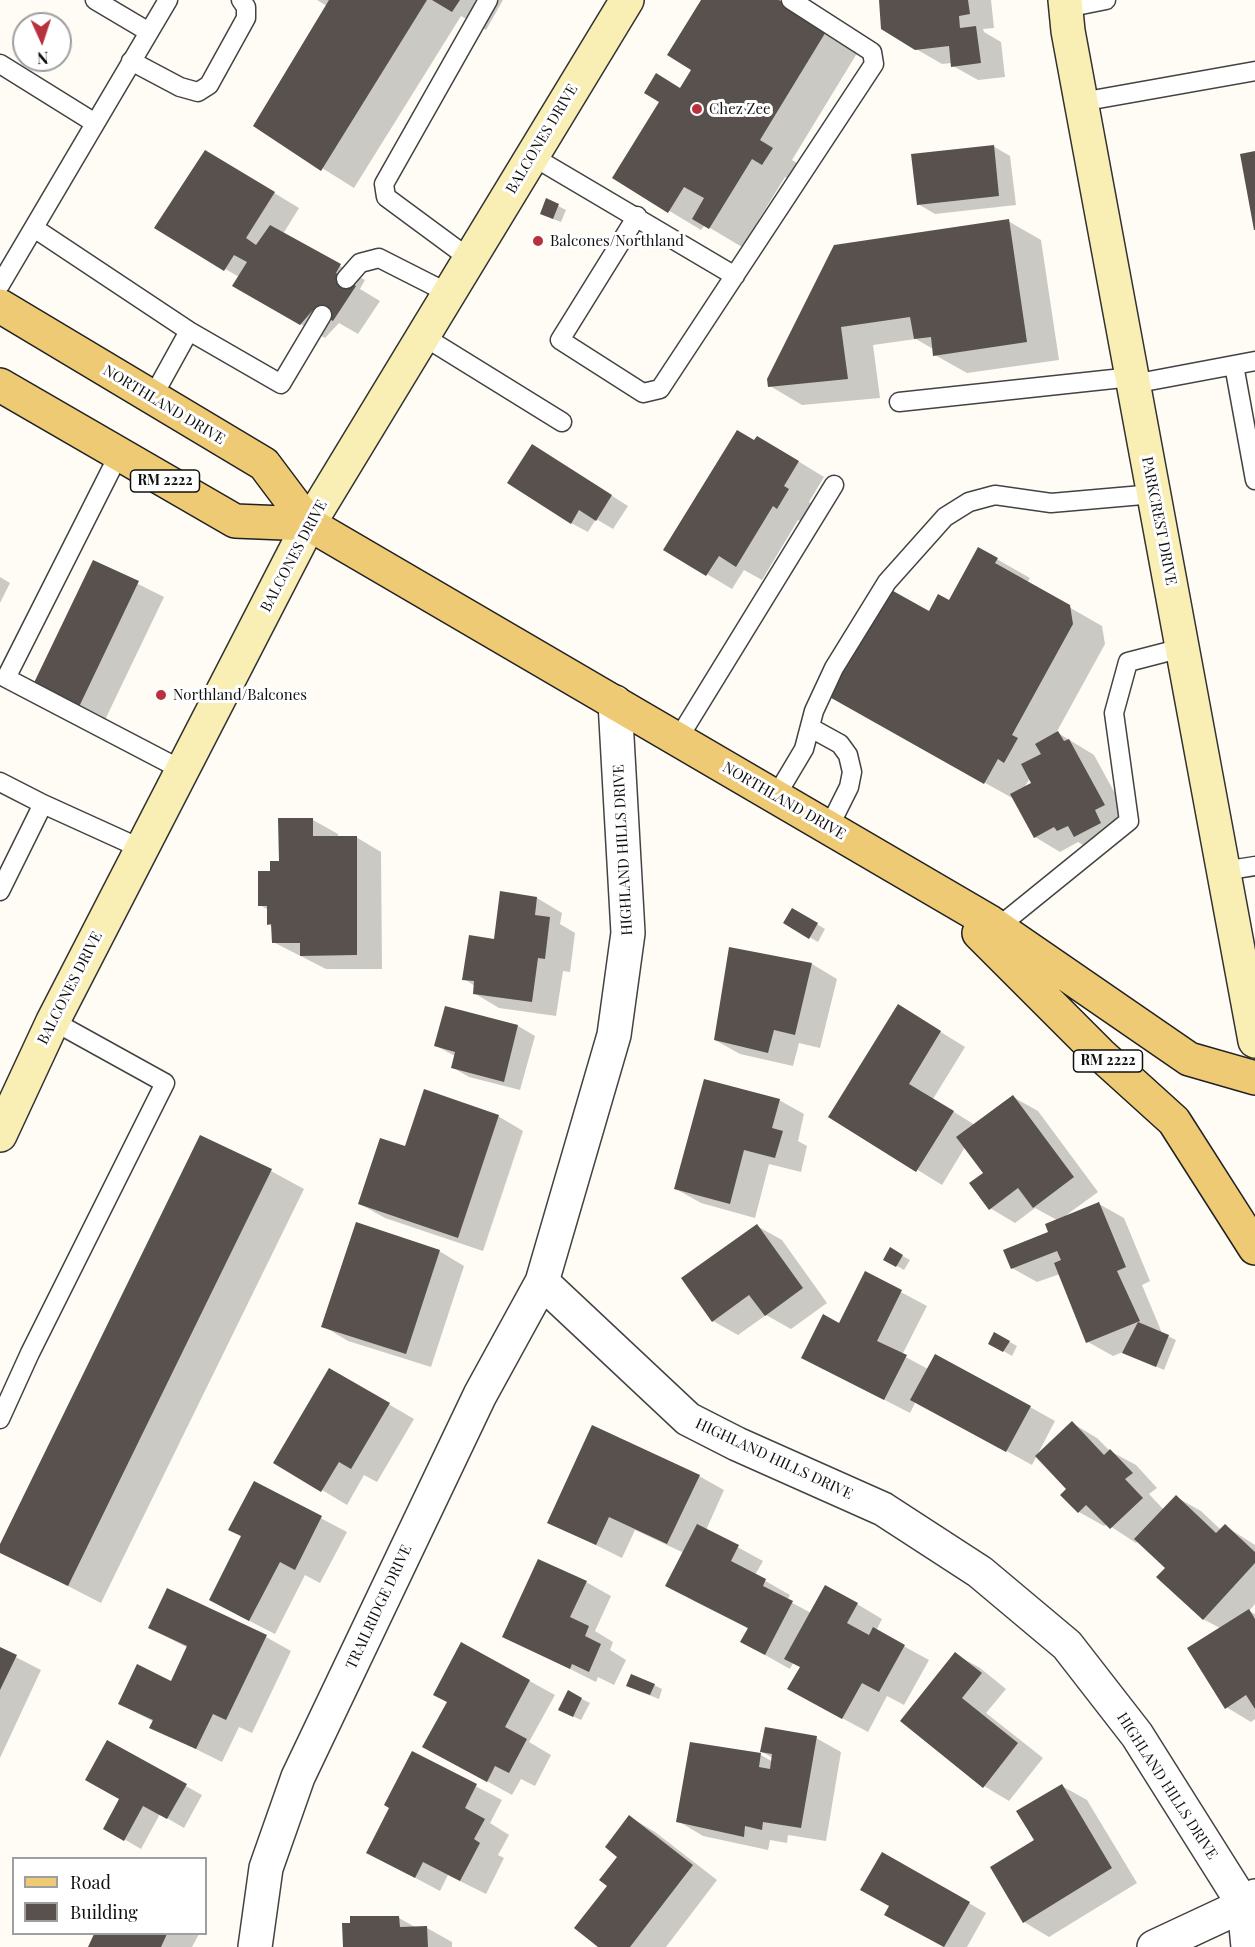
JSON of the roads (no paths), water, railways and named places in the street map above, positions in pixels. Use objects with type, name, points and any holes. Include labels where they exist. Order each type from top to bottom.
[{"type":"main road","name":"NORTHLAND DRIVE","points":[[0,306],[264,464],[309,524],[938,891],[991,932],[1189,1059],[1255,1078]]},
{"type":"main road","name":"NORTHLAND DRIVE","points":[[0,385],[236,521],[309,524]]},
{"type":"main road","name":"RM 2222","points":[[991,932],[1100,1054],[1174,1121],[1255,1248]]},
{"type":"street","name":"BALCONES DRIVE","points":[[0,1135],[53,1021],[309,524],[627,0]]},
{"type":"street","name":"PARKCREST DRIVE","points":[[1066,4],[1081,102],[1255,1041]]},
{"type":"street","name":"HIGHLAND HILLS DRIVE","points":[[615,702],[628,933],[614,1035],[542,1282],[688,1419],[737,1444],[883,1509],[980,1572],[1067,1645],[1137,1736],[1250,1901],[1248,1947]]},
{"type":"street","name":"TRAILRIDGE DRIVE","points":[[255,1947],[266,1868],[298,1777],[480,1395],[542,1282]]},
{"type":"street","points":[[1154,1947],[1250,1901]]},
{"type":"lane","points":[[95,0],[149,32]]},
{"type":"lane","points":[[0,285],[168,0]]},
{"type":"lane","points":[[131,61],[180,87],[198,92],[209,85],[246,18],[246,7],[241,0]]},
{"type":"lane","points":[[470,259],[386,196],[384,184],[396,158],[488,0]]},
{"type":"lane","points":[[637,216],[560,340],[643,393],[660,389],[874,64],[872,52],[791,0]]},
{"type":"lane","points":[[1066,4],[1106,0]]},
{"type":"lane","points":[[0,64],[96,123]]},
{"type":"lane","points":[[1081,102],[1255,71]]},
{"type":"lane","points":[[532,156],[735,276]]},
{"type":"lane","points":[[34,228],[189,331],[281,384],[322,315]]},
{"type":"lane","points":[[346,279],[360,263],[379,258],[448,293]]},
{"type":"lane","points":[[152,398],[189,331]]},
{"type":"lane","points":[[423,336],[562,422]]},
{"type":"lane","points":[[899,402],[1133,380],[1255,361]]},
{"type":"lane","points":[[1234,365],[1254,470]]},
{"type":"lane","points":[[119,454],[6,678],[183,770]]},
{"type":"lane","points":[[678,739],[834,485]]},
{"type":"lane","points":[[776,796],[804,749],[812,728],[814,711],[821,690],[887,582],[945,517],[969,502],[995,495],[1051,503],[1154,494]]},
{"type":"lane","points":[[991,932],[1130,821],[1114,713],[1128,662],[1182,648]]},
{"type":"lane","points":[[812,728],[840,744],[848,755],[852,772],[849,787],[829,827]]},
{"type":"lane","points":[[0,782],[142,849]]},
{"type":"lane","points":[[0,891],[43,804]]},
{"type":"lane","points":[[1223,871],[1255,866]]},
{"type":"lane","points":[[0,1419],[30,1353],[165,1083],[53,1021]]},
{"type":"place","name":"Chez Zee","points":[[697,109]]},
{"type":"place","name":"Balcones/Northland","points":[[538,241]]},
{"type":"place","name":"Northland/Balcones","points":[[161,695]]}]
